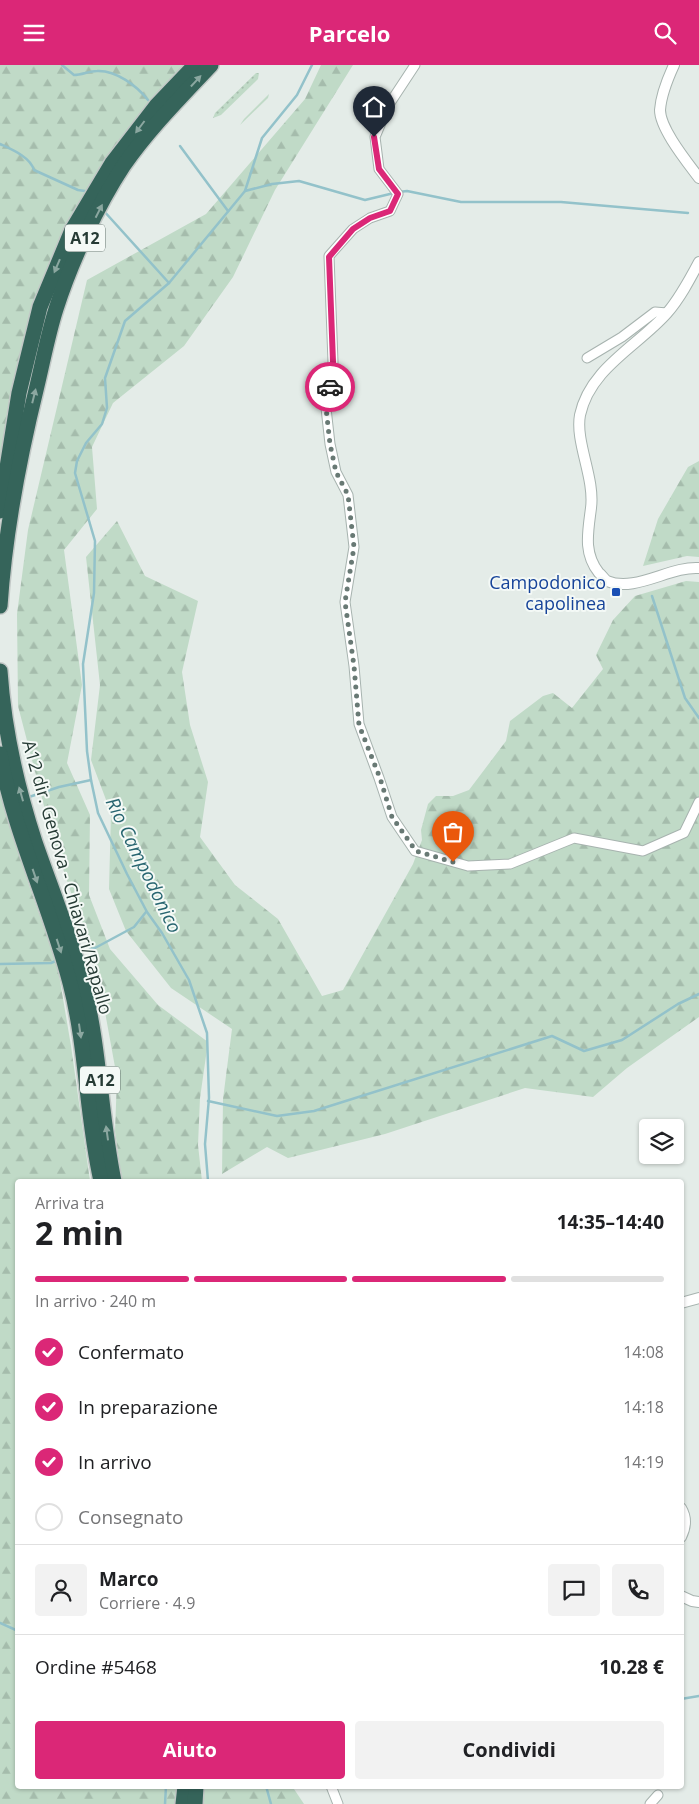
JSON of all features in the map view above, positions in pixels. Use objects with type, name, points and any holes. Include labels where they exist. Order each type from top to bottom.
[{"type":"highway","name":"A12","points":[[0,606],[17,443],[20,393],[40,307],[72,230],[112,163],[156,106],[195,65]]},
{"type":"highway","name":"A12","points":[[0,511],[17,443],[56,309],[99,209],[124,165],[165,114],[211,65]]},
{"type":"highway","name":"A12 dir. Genova - Chiavari/Rapallo","points":[[0,671],[2,706],[29,842],[92,1025],[114,1179]]},
{"type":"highway","name":"A12","points":[[0,754],[4,774],[29,842]]},
{"type":"highway","name":"A12","points":[[76,981],[79,1025],[101,1179]]},
{"type":"highway","points":[[183,1804],[185,1789]]},
{"type":"highway","points":[[195,1804],[196,1789]]},
{"type":"street","points":[[415,65],[388,106],[374,137],[379,169],[398,194],[390,211],[370,218],[353,229],[329,257],[333,362],[326,408],[330,444],[336,472],[348,495],[354,547],[345,602],[354,666],[359,725],[380,778],[392,817],[416,851],[468,866],[510,864],[574,838],[643,851],[684,833],[699,803]]},
{"type":"street","points":[[674,65],[670,73],[660,112],[674,145],[699,178]]},
{"type":"street","points":[[699,262],[689,281],[667,313],[601,373],[587,396],[580,415],[580,429],[592,497],[587,547],[594,566],[606,580],[624,584],[688,567],[699,569]]},
{"type":"street","points":[[587,358],[622,337],[655,312],[667,313]]},
{"type":"street","points":[[684,1302],[699,1298]]},
{"type":"street","points":[[684,1597],[692,1601],[699,1601]]},
{"type":"street","points":[[331,1789],[338,1804]]},
{"type":"street","points":[[650,1804],[658,1795]]},
{"type":"green space","points":[[0,65],[187,65],[152,100],[80,202],[31,320],[0,459]]},
{"type":"green space","points":[[321,65],[353,65],[275,190],[233,277],[184,346],[113,403],[92,447],[97,509],[64,550],[82,685],[67,763],[90,815],[89,895],[110,949],[158,1005],[208,1042],[200,1098],[198,1145],[202,1179],[122,1179],[115,1131],[117,1078],[105,1012],[87,941],[50,829],[18,706],[17,614],[28,530],[87,280],[206,214],[305,99]]},
{"type":"green space","points":[[256,73],[259,73],[258,79],[221,115],[213,118],[215,113]]},
{"type":"green space","points":[[269,94],[268,98],[240,125],[244,119]]},
{"type":"green space","points":[[699,461],[699,557],[687,556],[643,566],[658,519],[688,467]]},
{"type":"green space","points":[[117,521],[145,576],[198,601],[182,672],[190,725],[208,782],[200,837],[235,885],[278,919],[322,996],[343,990],[413,864],[422,840],[421,830],[428,804],[436,796],[453,796],[469,790],[506,741],[510,721],[543,696],[553,693],[572,708],[603,669],[596,655],[613,620],[635,596],[686,581],[699,582],[699,1017],[627,1068],[593,1097],[525,1088],[385,1134],[288,1158],[267,1147],[222,1174],[223,1099],[232,1029],[171,988],[126,931],[109,889],[111,813],[91,760],[100,685],[86,557]]},
{"type":"green space","points":[[0,792],[30,888],[57,963],[90,1179],[15,1179],[15,1789],[176,1789],[175,1804],[0,1804]]},
{"type":"green space","points":[[204,1789],[294,1789],[304,1804],[203,1804]]},
{"type":"waterway","points":[[62,65],[74,75],[104,71],[119,76],[132,84],[148,100]]},
{"type":"waterway","name":"Rio Campodonico","points":[[208,1179],[205,1144],[209,1098],[207,1033],[189,980],[162,933],[147,912],[98,813],[91,780],[87,751],[83,664],[94,593],[95,541],[75,473],[77,461],[86,443],[102,424],[107,408],[105,378],[125,321],[169,283],[245,191],[262,138],[297,95],[312,65]]},
{"type":"waterway","points":[[0,144],[15,151],[29,161],[34,170],[78,190],[85,191],[87,194]]},
{"type":"waterway","points":[[180,146],[228,211]]},
{"type":"waterway","points":[[245,191],[272,184],[299,181],[365,200],[394,193]]},
{"type":"waterway","points":[[399,192],[407,191],[461,202],[561,202],[688,213]]},
{"type":"waterway","points":[[103,210],[169,283]]},
{"type":"waterway","points":[[652,596],[685,698],[699,718]]},
{"type":"waterway","points":[[26,798],[59,787],[91,780]]},
{"type":"waterway","points":[[80,953],[95,948],[134,927],[146,912]]},
{"type":"waterway","points":[[0,964],[51,963],[58,960]]},
{"type":"waterway","points":[[208,1101],[277,1116],[314,1111],[552,1036],[584,1051],[622,1040],[678,1004],[699,994]]},
{"type":"waterway","points":[[0,1623],[15,1630]]},
{"type":"waterway","points":[[684,1698],[699,1696]]},
{"type":"waterway","points":[[165,1804],[166,1789]]},
{"type":"waterway","name":"Rio Campodonico","points":[[267,1789],[271,1804]]},
{"type":"way so far","points":[[330,387],[326,408],[330,444],[336,472],[348,495],[354,547],[345,602],[354,666],[359,725],[380,778],[392,817],[416,851],[453,862]]},
{"type":"place","name":"Campodonico capolinea","points":[[616,592]]},
{"type":"route","points":[[330,387],[333,362],[329,257],[353,229],[370,218],[390,211],[398,194],[379,169],[374,137]]}]
